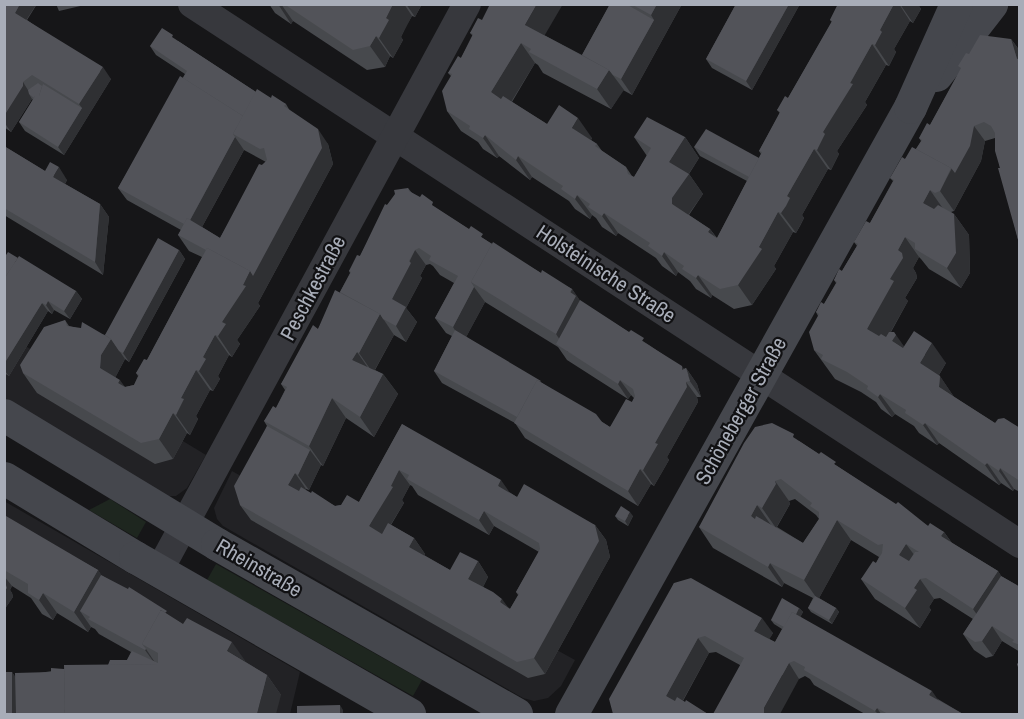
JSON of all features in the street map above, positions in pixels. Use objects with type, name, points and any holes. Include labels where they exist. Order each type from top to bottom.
[{"type":"street","name":"Holsteinische Straße","points":[[192,4],[1020,544]]},
{"type":"street","name":"Peschkestraße","points":[[159,571],[467,4]]},
{"type":"street","name":"Schöneberger Straße","points":[[571,714],[910,107],[956,4]]},
{"type":"street","name":"Schöneberger Straße","points":[[910,107],[991,4]]},
{"type":"street","name":"Rheinstraße","points":[[4,415],[185,525],[516,714]]},
{"type":"street","points":[[4,478],[159,571],[409,714]]},
{"type":"shaded area","points":[[4,333],[206,455],[187,488],[176,496],[167,496],[5,398]]},
{"type":"shaded area","points":[[232,471],[575,660],[561,686],[548,698],[534,701],[523,698],[223,526],[217,519],[214,508]]},
{"type":"shaded area","points":[[110,499],[146,522],[137,538],[89,510]]},
{"type":"shaded area","points":[[4,501],[300,672],[290,714],[172,714],[172,657],[5,558]]},
{"type":"shaded area","points":[[216,564],[422,680],[413,696],[207,580]]},
{"type":"building","points":[[4,4],[20,4],[15,13],[103,67],[79,104],[32,75],[23,82],[23,86],[4,116]]},
{"type":"building","points":[[284,4],[393,4],[386,18],[389,20],[379,38],[376,36],[370,46],[353,50]]},
{"type":"building","points":[[490,4],[537,4],[525,25],[609,70],[597,89],[529,52],[531,49],[521,43],[491,92],[501,99],[503,96],[547,124],[559,105],[578,118],[572,128],[597,144],[595,146],[626,167],[628,174],[634,177],[651,148],[634,137],[647,117],[685,137],[669,162],[689,174],[672,198],[672,204],[710,229],[708,232],[717,238],[762,152],[759,151],[780,112],[777,110],[785,96],[788,98],[832,21],[830,20],[838,4],[894,4],[875,45],[872,44],[850,83],[853,84],[823,132],[825,134],[817,150],[814,149],[787,196],[790,198],[786,206],[781,213],[778,212],[759,247],[762,249],[738,285],[720,289],[698,275],[696,278],[682,269],[684,266],[664,252],[662,256],[648,246],[650,243],[604,213],[602,216],[588,207],[590,204],[577,195],[575,199],[561,189],[563,186],[518,156],[516,160],[485,135],[483,138],[469,129],[470,126],[447,111],[442,91],[452,74],[448,73],[458,56],[461,58],[478,18],[482,20]]},
{"type":"building","points":[[610,4],[626,4],[654,20],[621,79],[582,55]]},
{"type":"building","points":[[631,4],[657,4],[651,15]]},
{"type":"building","points":[[736,4],[789,4],[746,81],[706,59]]},
{"type":"building","points":[[162,28],[173,35],[172,37],[256,92],[243,116],[183,78],[187,71],[150,46]]},
{"type":"building","points":[[980,35],[1011,39],[1017,59],[1020,58],[1020,247],[998,168],[1000,168],[995,151],[995,133],[991,126],[984,122],[974,126],[970,146],[955,173],[951,168],[916,149],[922,140],[919,138],[927,123],[930,125],[961,68],[958,66],[966,53],[969,54]]},
{"type":"building","points":[[180,76],[243,116],[233,134],[235,137],[190,220],[187,218],[184,224],[118,188]]},
{"type":"building","points":[[38,83],[42,86],[39,96],[34,98],[28,90]]},
{"type":"building","points":[[43,84],[82,108],[58,147],[19,122],[35,96],[39,96]]},
{"type":"building","points":[[257,89],[286,104],[284,106],[318,129],[322,148],[253,276],[250,271],[178,235],[187,218],[220,238],[259,164],[262,165],[267,160],[264,148],[260,149],[233,134]]},
{"type":"building","points":[[706,129],[759,158],[749,177],[694,147]]},
{"type":"building","points":[[4,146],[45,171],[50,162],[59,167],[53,177],[100,204],[95,262],[4,208]]},
{"type":"building","points":[[912,147],[951,168],[940,191],[935,193],[930,190],[923,203],[934,209],[938,205],[954,214],[956,253],[947,268],[915,249],[915,243],[905,237],[898,250],[902,253],[903,258],[890,279],[894,281],[867,329],[886,337],[889,332],[894,332],[896,335],[892,341],[903,348],[914,331],[932,343],[920,363],[940,376],[939,387],[995,423],[998,419],[1004,418],[1020,428],[1020,481],[1000,468],[999,471],[987,463],[985,465],[925,423],[923,425],[905,413],[906,410],[880,394],[878,397],[867,389],[868,386],[847,372],[821,359],[823,355],[814,350],[809,332],[819,314],[816,312],[821,302],[824,304],[837,282],[834,280],[839,269],[842,271],[858,244],[854,242],[866,221],[870,223],[894,180],[890,178],[902,157],[905,159]]},
{"type":"building","points":[[408,188],[420,197],[422,194],[433,202],[432,205],[469,229],[471,226],[483,234],[481,237],[492,244],[471,282],[474,287],[453,327],[435,318],[458,276],[429,260],[431,256],[419,248],[415,250],[409,261],[411,263],[392,299],[406,307],[396,326],[383,319],[380,314],[340,292],[385,204],[387,205],[395,194],[394,190]]},
{"type":"building","points":[[158,238],[179,250],[123,353],[105,335]]},
{"type":"building","points":[[493,242],[541,273],[542,270],[572,289],[570,292],[576,296],[556,334],[471,282]]},
{"type":"building","points":[[207,248],[250,271],[243,285],[246,286],[222,322],[226,324],[218,336],[215,335],[203,357],[206,359],[199,371],[196,370],[181,398],[184,399],[176,415],[173,413],[159,439],[141,443],[23,373],[20,365],[44,327],[65,320],[67,326],[81,328],[82,322],[111,339],[101,355],[100,368],[120,380],[118,383],[125,387],[134,385],[139,375],[136,373],[144,359],[147,360]]},
{"type":"building","points":[[8,252],[18,258],[4,279],[4,258]]},
{"type":"building","points":[[19,256],[76,291],[64,311],[48,301],[46,305],[42,303],[4,364],[4,279]]},
{"type":"building","points":[[335,290],[380,314],[359,353],[357,352],[352,360],[383,374],[360,417],[332,398],[309,446],[264,421],[273,406],[276,408],[287,387],[281,384],[313,325],[318,329]]},
{"type":"building","points":[[580,300],[629,332],[631,330],[644,338],[642,341],[682,366],[682,370],[686,368],[690,381],[686,382],[687,387],[655,443],[658,444],[628,491],[514,423],[537,380],[596,414],[610,427],[626,399],[632,402],[635,396],[633,389],[620,380],[618,384],[556,344]]},
{"type":"building","points":[[455,330],[541,381],[537,380],[517,417],[434,371]]},
{"type":"building","points":[[772,423],[794,434],[793,437],[819,454],[821,452],[836,462],[834,464],[896,504],[898,502],[928,526],[930,523],[944,532],[941,536],[998,571],[973,609],[926,578],[920,579],[914,588],[917,590],[905,608],[861,579],[873,561],[876,563],[882,553],[883,544],[878,545],[837,520],[804,580],[770,563],[768,567],[699,527],[755,427]],"holes":[[[781,479],[812,503],[810,506],[819,512],[819,519],[803,543],[756,516],[755,519],[751,516],[757,505],[762,508],[776,484],[775,481]],[[906,544],[919,552],[915,552],[909,561],[899,555]]]},
{"type":"building","points":[[402,424],[501,480],[498,486],[517,497],[524,484],[595,525],[599,541],[534,658],[517,662],[240,505],[234,486],[267,426],[310,450],[298,475],[295,473],[288,485],[299,491],[301,487],[311,493],[312,491],[335,506],[341,505],[347,495],[359,502]],"holes":[[[399,470],[409,475],[407,479],[479,520],[484,511],[539,543],[540,549],[516,592],[519,594],[510,609],[500,602],[502,599],[493,592],[468,579],[478,561],[460,552],[450,570],[409,547],[414,538],[388,523],[382,534],[369,526],[393,487],[391,486]]]},
{"type":"building","points":[[621,506],[630,512],[625,521],[615,516]]},
{"type":"building","points":[[6,516],[98,570],[74,612],[43,593],[39,600],[28,593],[28,584],[4,570],[4,519]]},
{"type":"building","points":[[101,575],[128,589],[129,587],[167,611],[165,613],[161,610],[142,644],[145,650],[88,619],[90,617],[80,611]]},
{"type":"building","points":[[1001,576],[1020,587],[1020,645],[1012,642],[1014,640],[992,626],[982,641],[975,642],[963,634]]},
{"type":"building","points":[[691,578],[762,618],[754,631],[775,642],[792,612],[932,691],[929,695],[963,714],[888,714],[877,708],[875,711],[804,670],[805,667],[794,661],[789,663],[764,708],[764,714],[713,714],[744,658],[705,636],[698,638],[666,696],[675,701],[677,697],[685,702],[686,700],[708,714],[613,714],[609,699],[674,583]]},
{"type":"building","points":[[815,596],[836,608],[829,620],[808,608]]},
{"type":"building","points":[[782,598],[799,608],[796,614],[792,612],[784,627],[771,620]]},
{"type":"building","points":[[161,610],[183,624],[187,618],[232,642],[227,651],[267,675],[257,714],[65,714],[64,665],[158,664],[158,653],[142,644]]},
{"type":"building","points":[[132,651],[158,664],[108,665],[110,660],[127,660]]},
{"type":"building","points":[[51,668],[64,669],[65,714],[16,714],[15,673],[51,672]]},
{"type":"building","points":[[4,672],[12,672],[12,714],[4,714]]},
{"type":"building","points":[[340,705],[340,714],[297,714],[297,706]]}]
